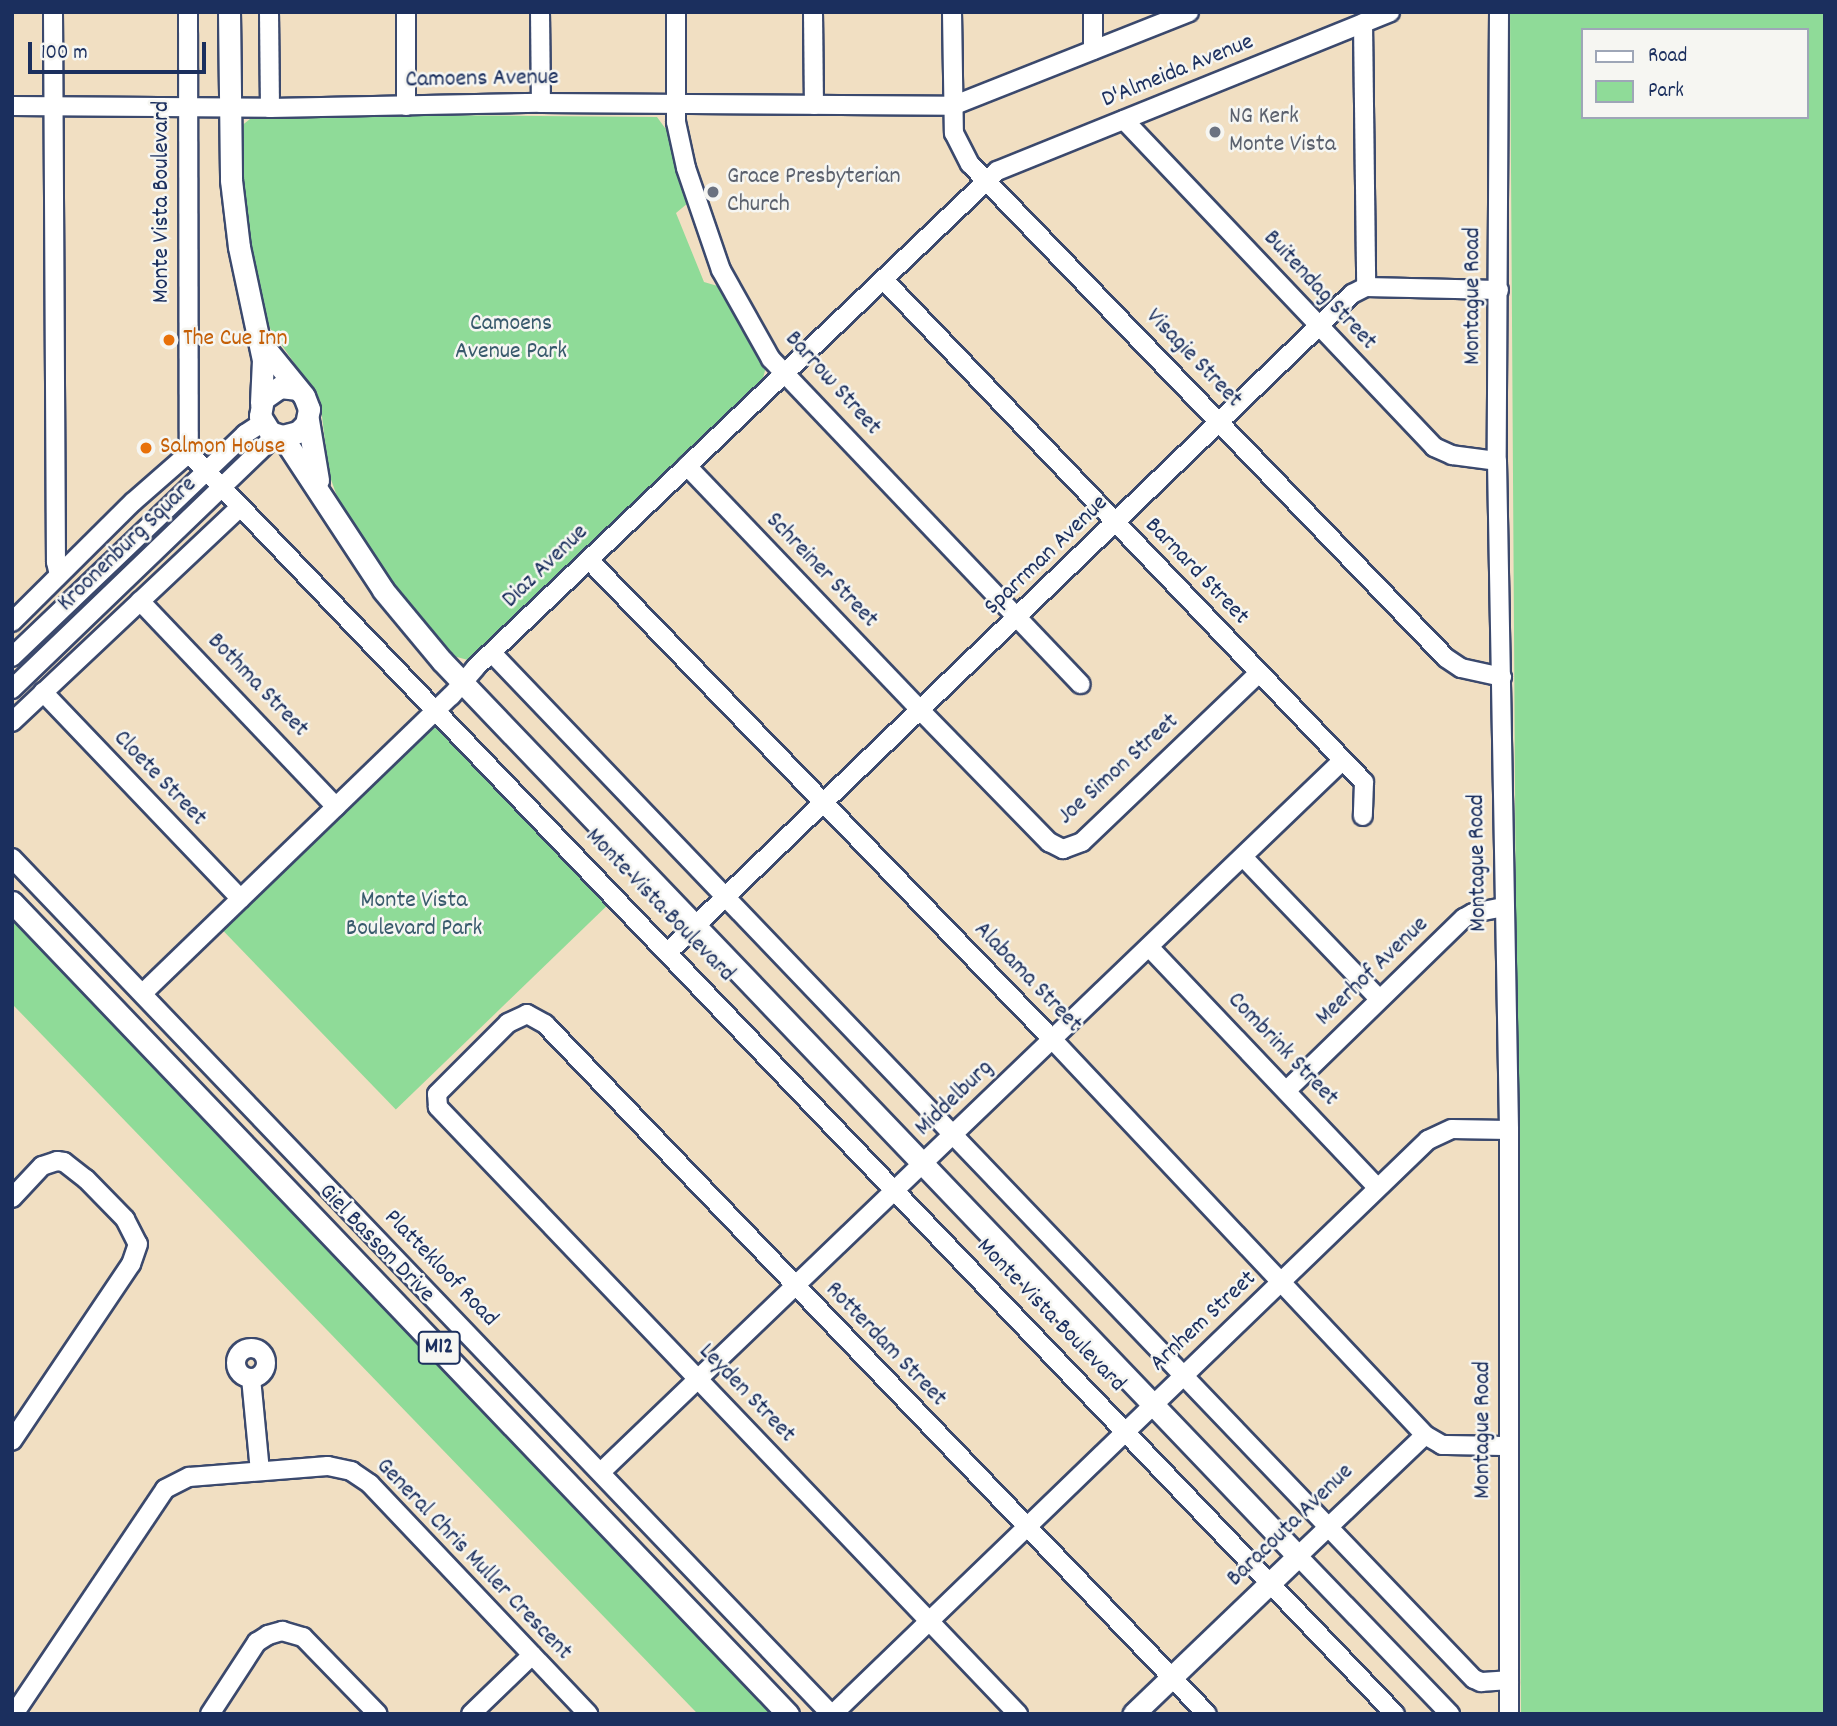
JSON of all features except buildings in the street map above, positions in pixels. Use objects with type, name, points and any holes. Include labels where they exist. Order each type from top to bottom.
[{"type":"main road","points":[[229,12],[229,107],[234,214],[259,340],[270,424]]},
{"type":"main road","points":[[259,340],[308,402],[308,420],[298,432],[270,424]]},
{"type":"main road","points":[[270,424],[275,388],[296,389]]},
{"type":"main road","name":"Monte Vista Boulevard","points":[[308,420],[313,464],[327,502]]},
{"type":"main road","name":"Monte Vista Boulevard","points":[[270,424],[327,502],[383,590],[462,682],[925,1163],[1298,1556]]},
{"type":"main road","name":"Giel Basson Drive","points":[[12,902],[788,1714]]},
{"type":"main road","name":"Baracouta Avenue","points":[[1133,1714],[1298,1556]]},
{"type":"street","points":[[53,12],[56,548],[59,576]]},
{"type":"street","name":"Monte Vista Boulevard","points":[[188,12],[189,453],[1395,1714]]},
{"type":"street","points":[[269,12],[270,107]]},
{"type":"street","points":[[406,12],[406,106]]},
{"type":"street","points":[[540,12],[541,103]]},
{"type":"street","name":"Barrow Street","points":[[676,12],[676,122],[686,169],[720,270],[771,359],[1081,684]]},
{"type":"street","points":[[813,12],[814,105]]},
{"type":"street","name":"Visagie Street","points":[[952,12],[952,106],[958,145],[970,164],[1446,657],[1461,668],[1502,677]]},
{"type":"street","points":[[1093,12],[1093,50]]},
{"type":"street","points":[[952,106],[1189,12]]},
{"type":"street","name":"D'Almeida Avenue","points":[[986,181],[997,171],[1390,12]]},
{"type":"street","name":"Montague Road","points":[[1499,12],[1497,461],[1509,1130],[1509,1714]]},
{"type":"street","points":[[1363,23],[1366,287],[1499,290]]},
{"type":"street","name":"Camoens Avenue","points":[[12,106],[270,107],[541,103],[952,106]]},
{"type":"street","name":"Buitendag Street","points":[[1124,120],[1434,447],[1452,455],[1497,461]]},
{"type":"street","name":"Diaz Avenue","points":[[142,993],[337,807],[492,653],[986,181]]},
{"type":"street","name":"Barnard Street","points":[[883,279],[1364,782],[1363,816]]},
{"type":"street","name":"Sparrman Avenue","points":[[667,953],[1221,423],[1317,325],[1352,294],[1366,287]]},
{"type":"street","name":"Kroonenburg Square","points":[[12,657],[245,434],[270,424]]},
{"type":"street","name":"Kroonenburg Square","points":[[12,689],[222,489],[270,424]]},
{"type":"street","name":"Kroonenburg Square","points":[[12,622],[133,502],[189,453]]},
{"type":"street","name":"Schreiner Street","points":[[687,466],[920,710]]},
{"type":"street","name":"Kroonenburg Square","points":[[12,722],[240,507]]},
{"type":"street","name":"Alabama Street","points":[[589,560],[1052,1040],[1425,1435]]},
{"type":"street","points":[[41,594],[91,649]]},
{"type":"street","name":"Bothma Street","points":[[140,601],[337,807]]},
{"type":"street","points":[[492,653],[1474,1679],[1481,1682],[1509,1680]]},
{"type":"street","name":"Joe Simon Street","points":[[920,710],[1049,842],[1063,849],[1082,842],[1259,673]]},
{"type":"street","name":"Cloete Street","points":[[43,692],[240,899]]},
{"type":"street","name":"Middelburg","points":[[601,1472],[1244,858],[1343,760]]},
{"type":"street","name":"Plattekloof Road","points":[[12,858],[832,1714]]},
{"type":"street","points":[[1244,858],[1379,999]]},
{"type":"street","name":"Meerhof Avenue","points":[[1287,1090],[1464,918],[1473,913],[1504,907]]},
{"type":"street","name":"Combrink Street","points":[[1150,948],[1377,1187]]},
{"type":"street","name":"Rotterdam Street","points":[[438,1107],[437,1094],[508,1023],[527,1014],[545,1024],[1207,1714]]},
{"type":"street","name":"Leyden Street","points":[[438,1107],[1018,1714]]},
{"type":"street","name":"Arnhem Street","points":[[832,1714],[1153,1403],[1282,1283],[1377,1187],[1438,1133],[1451,1129],[1509,1130]]},
{"type":"street","points":[[12,1198],[42,1166],[57,1161],[64,1162],[86,1179],[125,1219],[138,1244],[131,1264],[12,1441]]},
{"type":"street","points":[[251,1378],[260,1471]]},
{"type":"street","points":[[1425,1435],[1442,1445],[1508,1446]]},
{"type":"street","name":"Baracouta Avenue","points":[[1298,1556],[1425,1435]]},
{"type":"street","name":"General Chris Muller Crescent","points":[[14,1714],[159,1494],[174,1482],[190,1477],[340,1466],[359,1475],[588,1714]]},
{"type":"street","name":"Monte Vista Boulevard","points":[[1298,1556],[1450,1714]]},
{"type":"street","points":[[210,1714],[257,1642],[268,1634],[282,1631],[303,1637],[378,1714]]},
{"type":"street","points":[[471,1714],[532,1655]]},
{"type":"green space","points":[[1510,12],[1825,12],[1825,1714],[1521,1714]]},
{"type":"green space","name":"Camoens Avenue Park","points":[[275,114],[657,117],[665,128],[668,127],[688,203],[676,213],[704,282],[721,287],[766,367],[762,382],[468,660],[453,656],[417,616],[377,563],[339,502],[329,474],[320,400],[267,324],[253,265],[240,160],[240,127],[250,119],[274,118]]},
{"type":"green space","name":"Monte Vista Boulevard Park","points":[[433,722],[609,904],[396,1110],[220,928]]},
{"type":"green space","points":[[12,916],[780,1711],[776,1714],[698,1714],[12,1004]]},
{"type":"place","name":"NG Kerk Monte Vista","points":[[1215,132]]},
{"type":"place","name":"Grace Presbyterian Church","points":[[713,192]]},
{"type":"place","name":"The Cue Inn","points":[[169,340]]},
{"type":"place","name":"Salmon House","points":[[146,448]]}]
